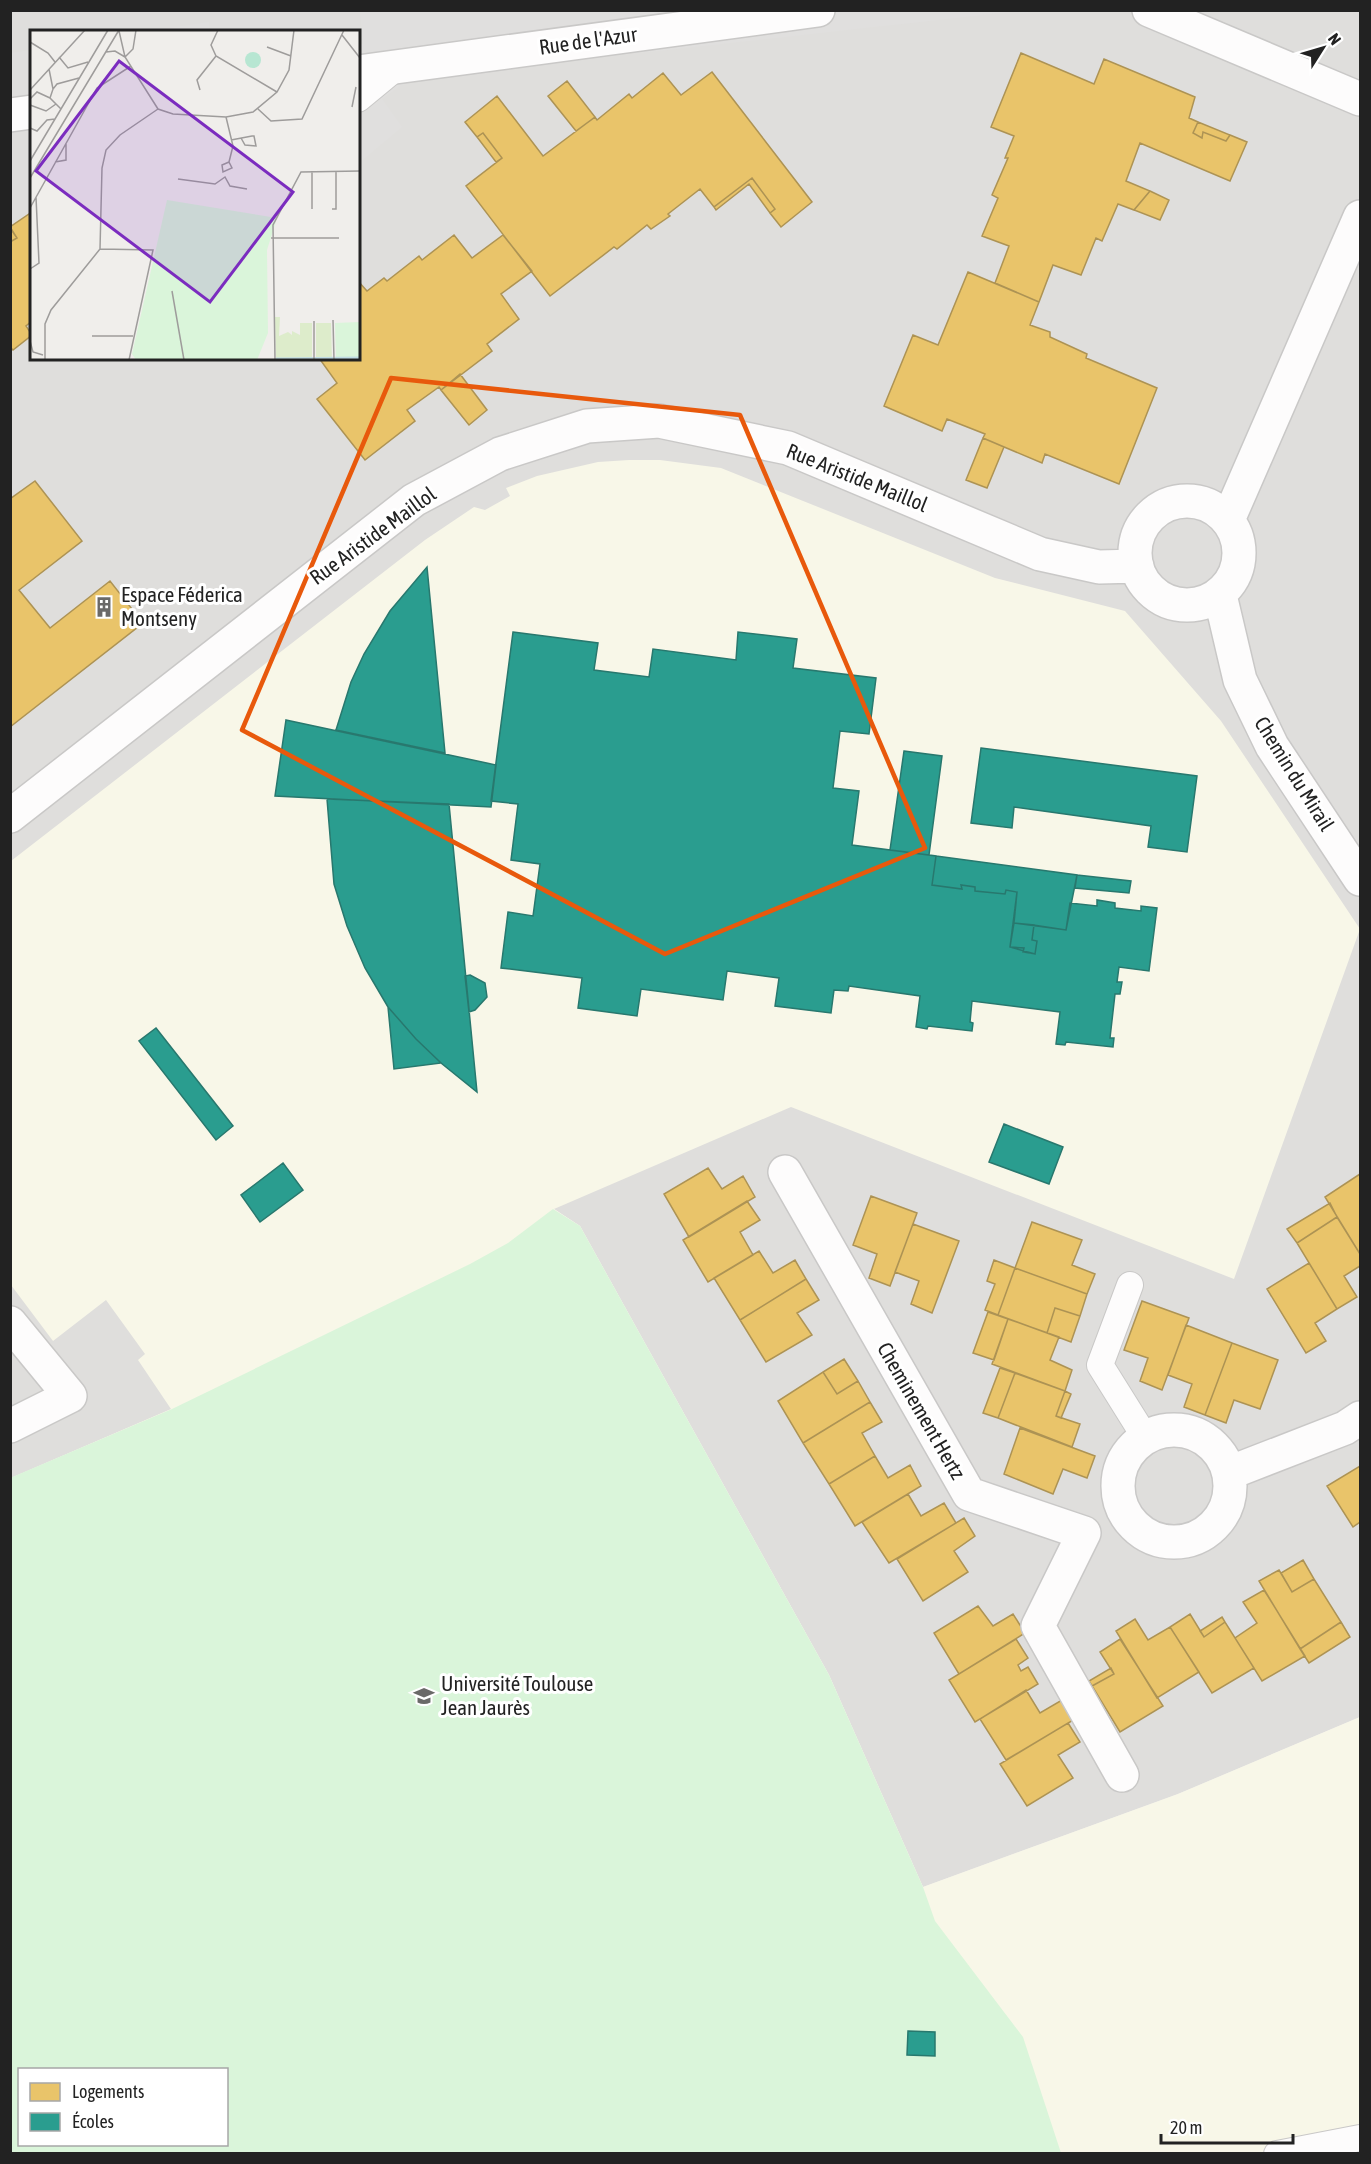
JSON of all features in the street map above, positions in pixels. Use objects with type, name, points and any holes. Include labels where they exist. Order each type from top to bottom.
[{"type":"street","name":"Rue de l'Azur","points":[[360,72],[818,10]]},
{"type":"street","points":[[1149,10],[1360,99]]},
{"type":"street","points":[[10,115],[30,112]]},
{"type":"street","points":[[1228,520],[1360,217]]},
{"type":"street","name":"Rue Aristide Maillol","points":[[10,816],[414,500],[500,454],[587,426],[659,421],[788,448],[1040,554],[1099,567],[1137,566]]},
{"type":"street","points":[[1180,501],[1198,502],[1214,508],[1228,520],[1237,538],[1239,559],[1233,579],[1220,595],[1205,603],[1188,606],[1171,603],[1156,595],[1143,582],[1137,566],[1135,549],[1139,532],[1149,517],[1163,507],[1180,501]]},
{"type":"street","name":"Chemin du Mirail","points":[[1220,595],[1240,680],[1272,746],[1360,879]]},
{"type":"street","name":"Cheminement Hertz","points":[[785,1172],[969,1494],[1084,1533]]},
{"type":"street","points":[[10,1323],[70,1396],[10,1426]]},
{"type":"street","points":[[1229,1473],[1345,1428],[1360,1418]]},
{"type":"street","points":[[1162,1430],[1182,1430],[1197,1434],[1214,1445],[1222,1455],[1229,1473],[1231,1488],[1227,1507],[1217,1523],[1193,1540],[1173,1544],[1143,1535],[1133,1526],[1122,1509],[1117,1485],[1124,1458],[1144,1437],[1162,1430]]},
{"type":"street","points":[[1122,1509],[1084,1533],[1038,1626],[1122,1775]]},
{"type":"lane","points":[[360,97],[398,66]]},
{"type":"lane","points":[[1130,1285],[1101,1365],[1144,1437]]},
{"type":"lane","points":[[1278,2154],[1360,2138]]},
{"type":"highlighted area","points":[[391,378],[740,415],[925,848],[665,954],[242,730]]},
{"type":"shaded area","points":[[11,11],[1360,11],[1360,1717],[1178,1794],[923,1887],[829,1675],[580,1226],[554,1209],[172,1409],[11,1478]]},
{"type":"shaded area","points":[[360,11],[1028,11],[1028,13],[1010,12],[641,53],[611,51],[413,77],[382,99],[402,127],[360,162],[360,45],[363,44]]},
{"type":"shaded area","points":[[209,22],[210,30],[156,30]]},
{"type":"shaded area","points":[[30,50],[30,128],[11,131],[11,53]]},
{"type":"shaded area","points":[[629,460],[660,460],[721,468],[995,578],[1125,611],[1221,721],[1360,929],[1234,1279],[791,1107],[554,1209],[580,1226],[829,1675],[923,1887],[1178,1794],[1360,1717],[1360,2153],[11,2153],[11,1478],[171,1409],[138,1360],[145,1354],[106,1300],[53,1341],[11,1285],[11,861],[425,540],[474,507],[485,510],[510,496],[506,488],[537,476],[598,462]]},
{"type":"green space","name":"Université Toulouse Jean Jaurès","points":[[553,1209],[580,1226],[829,1675],[923,1887],[935,1921],[1023,2037],[1061,2153],[11,2153],[10,1478],[172,1409],[470,1264],[508,1243]]},
{"type":"building: Logements","points":[[1021,53],[1094,84],[1104,59],[1195,97],[1189,118],[1198,122],[1193,133],[1202,138],[1203,132],[1226,141],[1230,135],[1247,142],[1230,181],[1140,143],[1126,181],[1150,191],[1134,210],[1118,204],[1102,241],[1096,238],[1081,275],[1053,265],[1039,302],[995,283],[1009,246],[982,236],[998,198],[992,195],[1008,158],[1005,158],[1014,136],[991,127]]},
{"type":"building: Logements","points":[[712,72],[812,202],[781,227],[770,213],[775,209],[752,178],[714,207],[700,189],[668,214],[670,216],[651,229],[647,225],[617,249],[614,247],[550,296],[466,186],[502,158],[483,133],[477,137],[465,122],[497,96],[543,156],[595,117],[597,120],[629,94],[632,98],[663,73],[681,95]]},
{"type":"building: Logements","points":[[567,81],[595,117],[576,131],[548,96]]},
{"type":"building: Logements","points":[[1198,122],[1230,135],[1226,141],[1203,132],[1202,138],[1193,133]]},
{"type":"building: Logements","points":[[483,133],[502,158],[496,162],[477,137]]},
{"type":"building: Logements","points":[[752,178],[775,209],[770,213],[749,184],[716,210],[714,207]]},
{"type":"building: Logements","points":[[1150,191],[1169,200],[1160,220],[1134,210]]},
{"type":"building: Logements","points":[[30,215],[30,323],[26,326],[30,337],[13,350],[10,347],[10,242],[17,238],[10,227]]},
{"type":"building: Logements","points":[[10,228],[17,238],[10,242]]},
{"type":"building: Logements","points":[[454,235],[472,258],[503,235],[532,271],[501,294],[519,319],[487,344],[492,351],[441,390],[439,387],[407,410],[415,421],[365,460],[317,399],[337,383],[320,360],[360,360],[360,283],[367,291],[384,278],[387,281],[419,256],[422,260]]},
{"type":"building: Logements","points":[[968,272],[1039,302],[1030,325],[1050,332],[1050,337],[1087,354],[1086,358],[1157,388],[1119,484],[1045,454],[1042,463],[983,438],[985,434],[947,419],[942,431],[884,406],[913,335],[938,345]]},
{"type":"building: Logements","points":[[460,374],[487,410],[469,425],[441,390]]},
{"type":"building: Logements","points":[[983,438],[1004,447],[987,488],[966,480]]},
{"type":"building: Logements","name":"Espace Féderica Montseny","points":[[35,481],[82,541],[19,590],[50,628],[110,581],[143,623],[10,727],[10,499]]},
{"type":"building: Logements","points":[[708,1168],[722,1189],[743,1176],[755,1197],[689,1237],[664,1194]]},
{"type":"building: Logements","points":[[1360,1174],[1360,1254],[1325,1197]]},
{"type":"building: Logements","points":[[871,1196],[917,1213],[890,1286],[869,1278],[877,1254],[853,1245]]},
{"type":"building: Logements","points":[[747,1201],[760,1220],[740,1232],[753,1255],[708,1282],[683,1240]]},
{"type":"building: Logements","points":[[1330,1203],[1337,1217],[1297,1243],[1287,1229]]},
{"type":"building: Logements","points":[[1337,1217],[1360,1254],[1360,1266],[1344,1276],[1357,1297],[1337,1309],[1297,1243]]},
{"type":"building: Logements","points":[[1032,1222],[1082,1240],[1072,1265],[1095,1274],[1087,1294],[1015,1268]]},
{"type":"building: Logements","points":[[913,1224],[959,1241],[932,1313],[911,1304],[919,1281],[895,1272]]},
{"type":"building: Logements","points":[[759,1251],[773,1273],[795,1260],[806,1279],[740,1320],[714,1278]]},
{"type":"building: Logements","points":[[994,1260],[1015,1268],[998,1315],[985,1310],[995,1284],[987,1281]]},
{"type":"building: Logements","points":[[1309,1263],[1337,1309],[1315,1323],[1326,1341],[1306,1353],[1267,1289]]},
{"type":"building: Logements","points":[[1015,1268],[1087,1294],[1080,1316],[1055,1308],[1047,1333],[998,1315]]},
{"type":"building: Logements","points":[[806,1279],[819,1300],[797,1313],[812,1335],[766,1362],[740,1320]]},
{"type":"building: Logements","points":[[1142,1301],[1189,1318],[1162,1390],[1140,1381],[1148,1358],[1124,1350]]},
{"type":"building: Logements","points":[[1055,1308],[1080,1316],[1071,1342],[1047,1333]]},
{"type":"building: Logements","points":[[988,1312],[1008,1319],[994,1360],[973,1353]]},
{"type":"building: Logements","points":[[1008,1319],[1059,1337],[1050,1360],[1072,1370],[1065,1391],[992,1364]]},
{"type":"building: Logements","points":[[1186,1325],[1232,1343],[1205,1415],[1184,1407],[1192,1384],[1168,1375]]},
{"type":"building: Logements","points":[[1232,1343],[1278,1360],[1260,1409],[1234,1400],[1226,1423],[1205,1415]]},
{"type":"building: Logements","points":[[844,1359],[858,1381],[837,1394],[823,1372]]},
{"type":"building: Logements","points":[[1000,1368],[1015,1373],[998,1418],[983,1413]]},
{"type":"building: Logements","points":[[823,1372],[837,1394],[858,1381],[870,1402],[803,1443],[778,1401]]},
{"type":"building: Logements","points":[[1015,1373],[1065,1391],[1056,1416],[1080,1424],[1072,1447],[998,1418]]},
{"type":"building: Logements","points":[[1065,1391],[1071,1394],[1061,1418],[1056,1416]]},
{"type":"building: Logements","points":[[870,1402],[882,1422],[862,1433],[875,1456],[829,1484],[803,1443]]},
{"type":"building: Logements","points":[[1020,1428],[1095,1456],[1087,1478],[1063,1469],[1053,1494],[1004,1474]]},
{"type":"building: Logements","points":[[875,1456],[888,1478],[910,1465],[921,1486],[855,1526],[829,1484]]},
{"type":"building: Logements","points":[[1360,1466],[1360,1522],[1353,1527],[1327,1486]]},
{"type":"building: Logements","points":[[908,1494],[921,1516],[944,1503],[956,1523],[889,1563],[862,1522]]},
{"type":"building: Logements","points":[[964,1518],[975,1536],[954,1551],[968,1572],[923,1601],[897,1559]]},
{"type":"building: Logements","points":[[1303,1560],[1314,1579],[1292,1592],[1281,1573]]},
{"type":"building: Logements","points":[[1279,1570],[1292,1592],[1314,1579],[1341,1622],[1300,1649],[1259,1581]]},
{"type":"building: Logements","points":[[1264,1590],[1305,1656],[1262,1681],[1235,1638],[1257,1623],[1243,1602]]},
{"type":"building: Logements","points":[[978,1606],[993,1626],[1013,1614],[1025,1633],[959,1674],[934,1633]]},
{"type":"building: Logements","points":[[1190,1614],[1204,1637],[1225,1622],[1254,1668],[1212,1693],[1170,1627]]},
{"type":"building: Logements","points":[[1222,1617],[1225,1622],[1204,1637],[1200,1631]]},
{"type":"building: Logements","points":[[1135,1619],[1148,1640],[1170,1627],[1199,1672],[1157,1698],[1116,1631]]},
{"type":"building: Logements","points":[[1341,1622],[1350,1637],[1309,1663],[1300,1649]]},
{"type":"building: Logements","points":[[1016,1639],[1028,1658],[1018,1665],[1021,1671],[1028,1667],[1038,1684],[975,1722],[949,1680]]},
{"type":"building: Logements","points":[[1120,1639],[1163,1706],[1120,1732],[1092,1686],[1114,1674],[1100,1652]]},
{"type":"building: Logements","points":[[1111,1668],[1114,1674],[1092,1686],[1089,1681]]},
{"type":"building: Logements","points":[[1026,1690],[1040,1713],[1062,1700],[1075,1719],[1006,1760],[980,1719]]},
{"type":"building: Logements","points":[[1068,1723],[1080,1742],[1058,1755],[1073,1778],[1027,1806],[1000,1764]]},
{"type":"building: Écoles","points":[[427,567],[445,753],[336,730],[351,682],[364,654],[390,611]]},
{"type":"building: Écoles","points":[[513,632],[598,643],[594,670],[649,677],[653,649],[736,660],[738,632],[797,639],[793,668],[876,678],[869,734],[840,731],[833,788],[859,791],[852,845],[936,856],[932,885],[962,889],[961,885],[975,887],[975,891],[1005,894],[1006,890],[1017,892],[1010,947],[1024,948],[1023,952],[1035,954],[1037,941],[1032,940],[1034,925],[1066,930],[1070,903],[1097,906],[1097,900],[1115,903],[1115,908],[1141,911],[1141,906],[1157,908],[1149,971],[1119,967],[1117,982],[1122,982],[1120,994],[1115,994],[1110,1038],[1114,1038],[1113,1047],[1066,1042],[1065,1045],[1056,1044],[1060,1012],[972,1001],[970,1022],[973,1023],[972,1031],[928,1026],[927,1029],[916,1027],[920,996],[849,986],[848,991],[834,990],[831,1013],[775,1006],[779,978],[727,971],[723,1000],[641,989],[637,1016],[578,1008],[582,978],[501,968],[508,912],[533,916],[540,864],[511,860],[518,804],[491,801]]},
{"type":"building: Écoles","points":[[286,720],[496,765],[491,807],[275,796]]},
{"type":"building: Écoles","points":[[981,748],[1197,776],[1187,852],[1148,847],[1151,826],[1014,807],[1012,828],[971,823]]},
{"type":"building: Écoles","points":[[904,751],[942,756],[929,855],[890,850]]},
{"type":"building: Écoles","points":[[327,799],[449,804],[477,1092],[416,1039],[388,1007],[365,968],[347,926],[334,884]]},
{"type":"building: Écoles","points":[[936,856],[1077,875],[1066,930],[1014,923],[1017,892],[1006,890],[1005,894],[975,891],[975,887],[961,885],[962,889],[932,885]]},
{"type":"building: Écoles","points":[[1077,875],[1131,881],[1129,893],[1075,888]]},
{"type":"building: Écoles","points":[[1014,923],[1034,925],[1032,940],[1037,941],[1035,954],[1010,947]]},
{"type":"building: Écoles","points":[[470,975],[485,983],[487,997],[475,1010],[469,1012],[465,976]]},
{"type":"building: Écoles","points":[[388,1007],[416,1039],[441,1063],[394,1069]]},
{"type":"building: Écoles","points":[[156,1028],[233,1126],[216,1140],[139,1041]]},
{"type":"building: Écoles","points":[[1004,1124],[1063,1147],[1049,1184],[989,1162]]},
{"type":"building: Écoles","points":[[283,1163],[303,1190],[260,1222],[241,1195]]},
{"type":"building: Écoles","points":[[908,2031],[935,2032],[935,2056],[907,2055]]},
{"type":"place","name":"Espace Féderica Montseny","points":[[104,607]]},
{"type":"place","name":"Université Toulouse Jean Jaurès","points":[[424,1696]]}]
